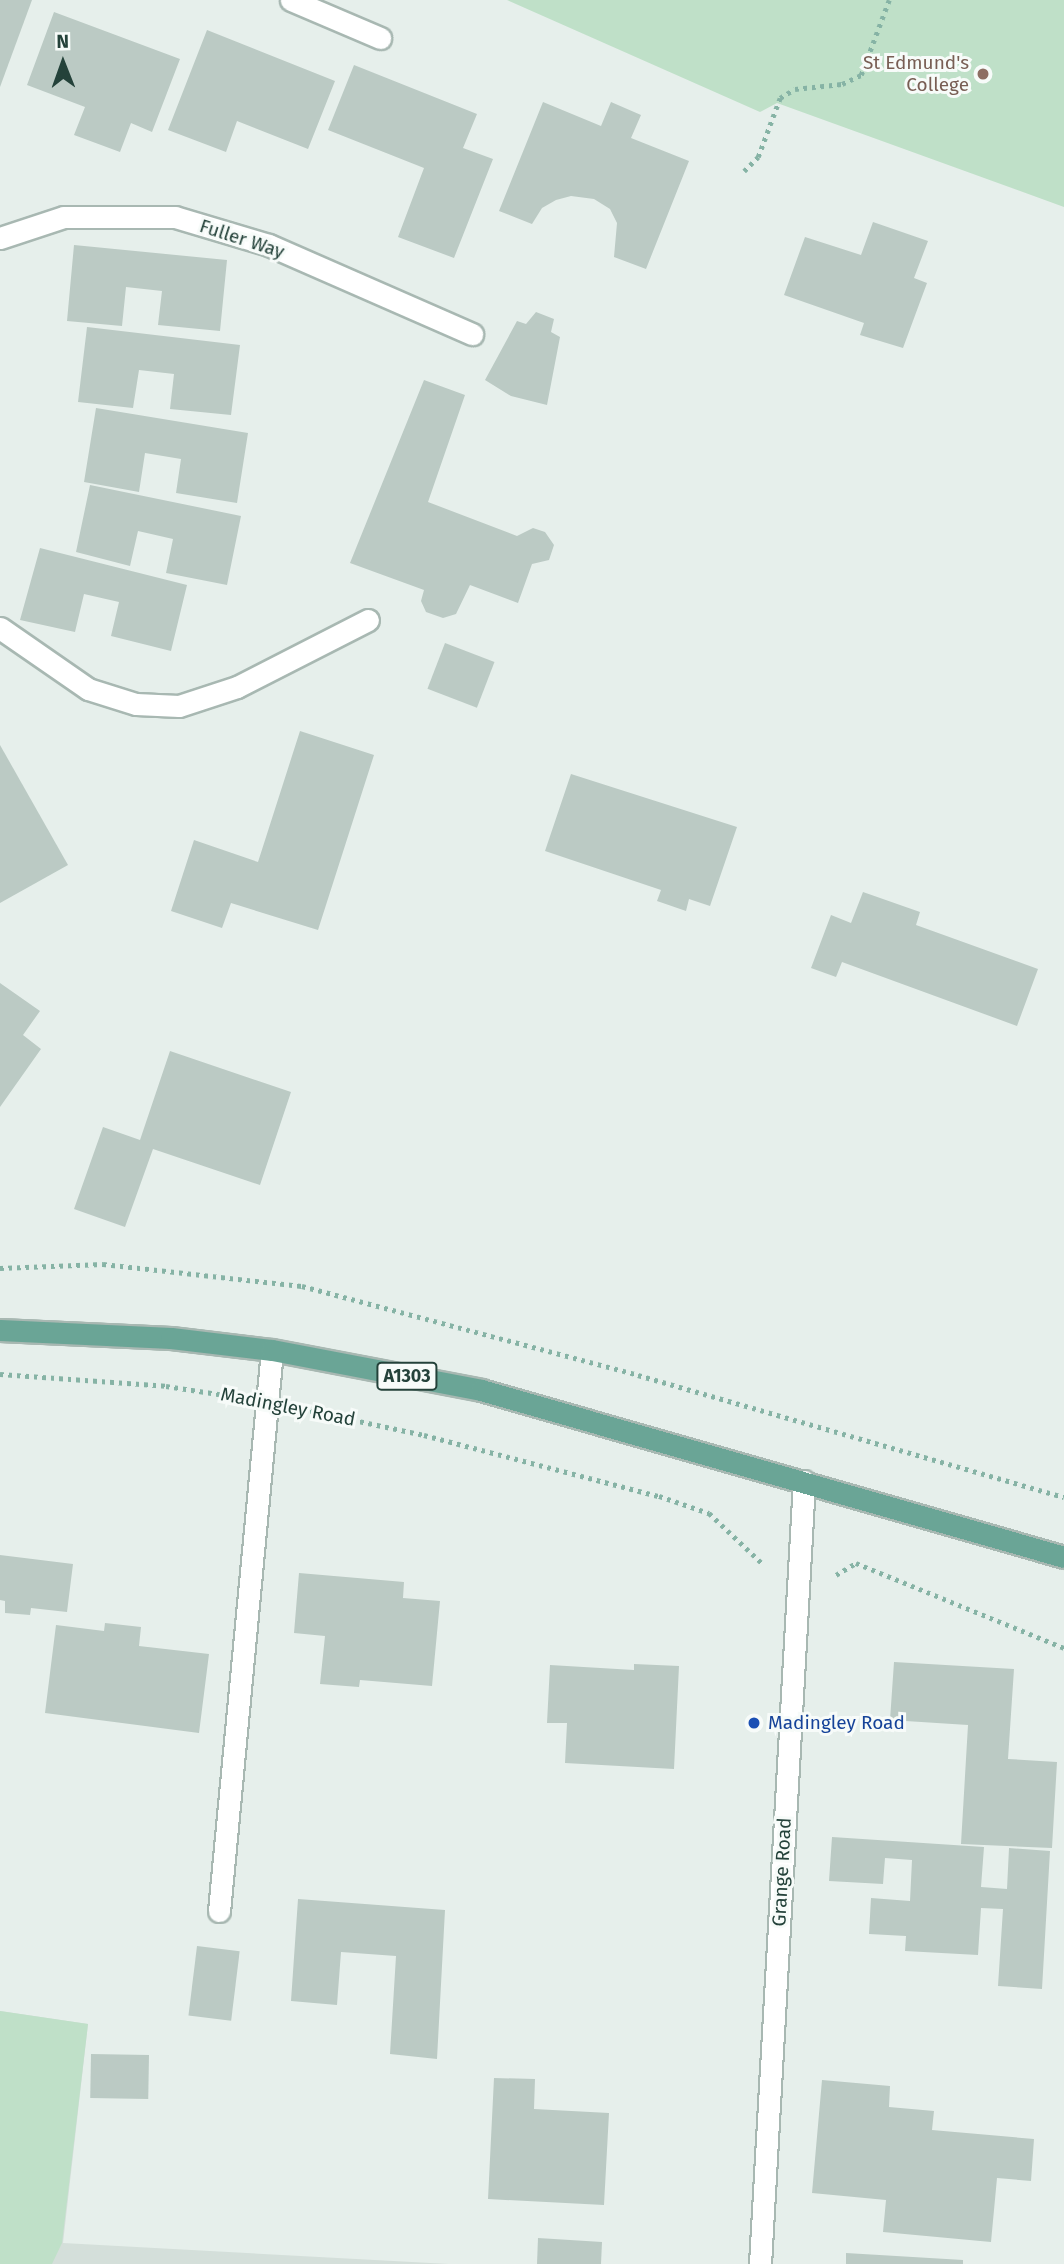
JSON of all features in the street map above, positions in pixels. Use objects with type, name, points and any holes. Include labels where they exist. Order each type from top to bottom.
[{"type":"main road","name":"A1303","points":[[0,1330],[171,1338],[272,1350],[481,1390],[1064,1557]]},
{"type":"street","points":[[292,0],[380,38]]},
{"type":"street","name":"Fuller Way","points":[[0,238],[64,217],[175,217],[269,245],[472,334]]},
{"type":"street","points":[[0,628],[88,689],[136,704],[179,706],[237,687],[368,620]]},
{"type":"street","points":[[219,1911],[272,1350]]},
{"type":"street","name":"Grange Road","points":[[760,2264],[804,1481]]},
{"type":"path","points":[[744,171],[758,157],[780,97],[795,89],[842,83],[861,75],[889,0]]},
{"type":"path","points":[[0,1268],[103,1264],[302,1286],[651,1379],[1064,1497]]},
{"type":"path","name":"Madingley Road","points":[[0,1374],[166,1386],[267,1401],[424,1435],[659,1496],[709,1513],[733,1533],[754,1560],[798,1581]]},
{"type":"path","points":[[798,1581],[829,1579],[856,1563],[1064,1648]]},
{"type":"shaded area","points":[[0,2011],[88,2024],[63,2243],[449,2264],[0,2264]]},
{"type":"green space","points":[[507,0],[1064,0],[1064,207],[777,103],[760,112]]},
{"type":"green space","points":[[0,2011],[88,2024],[62,2243],[52,2264],[0,2264]]},
{"type":"building","points":[[0,0],[32,0],[0,87]]},
{"type":"building","points":[[54,12],[180,59],[152,132],[131,123],[120,152],[74,135],[85,107],[27,85]]},
{"type":"building","points":[[207,30],[335,81],[308,149],[237,121],[226,152],[168,130]]},
{"type":"building","points":[[354,65],[477,114],[463,148],[493,159],[454,258],[398,237],[424,168],[328,130]]},
{"type":"building","points":[[543,102],[601,126],[611,102],[641,115],[631,138],[689,161],[646,269],[614,257],[617,223],[610,209],[594,199],[571,196],[556,200],[542,208],[532,224],[499,211]]},
{"type":"building","points":[[873,222],[928,241],[914,278],[927,283],[903,348],[860,335],[864,323],[784,295],[805,237],[861,255]]},
{"type":"building","points":[[74,245],[227,260],[220,331],[158,325],[162,291],[126,287],[122,326],[67,321]]},
{"type":"building","points":[[536,312],[554,319],[551,332],[560,337],[547,405],[511,396],[485,380],[517,321],[526,324]]},
{"type":"building","points":[[87,327],[240,345],[231,415],[170,409],[174,374],[139,370],[133,408],[78,402]]},
{"type":"building","points":[[424,380],[465,395],[428,502],[517,536],[533,528],[545,532],[554,545],[549,560],[532,564],[518,603],[470,585],[456,614],[443,618],[426,612],[421,601],[424,590],[350,563]]},
{"type":"building","points":[[96,408],[248,433],[237,503],[176,493],[181,459],[145,453],[139,492],[84,482]]},
{"type":"building","points":[[90,485],[241,516],[227,585],[166,573],[173,539],[138,531],[130,566],[76,552]]},
{"type":"building","points":[[40,548],[187,585],[171,651],[111,636],[119,602],[84,594],[75,632],[20,620]]},
{"type":"building","points":[[445,643],[494,662],[477,708],[427,689]]},
{"type":"building","points":[[300,731],[374,755],[318,930],[231,903],[222,928],[171,911],[194,840],[258,862]]},
{"type":"building","points":[[0,745],[68,865],[0,903]]},
{"type":"building","points":[[571,774],[737,827],[710,906],[689,899],[686,911],[657,901],[661,890],[545,851]]},
{"type":"building","points":[[863,892],[920,912],[916,925],[1038,969],[1017,1026],[842,962],[836,977],[811,968],[831,915],[851,923]]},
{"type":"building","points":[[0,983],[40,1011],[23,1035],[41,1049],[0,1107]]},
{"type":"building","points":[[170,1051],[291,1092],[260,1185],[153,1149],[125,1227],[74,1209],[103,1127],[140,1140]]},
{"type":"building","points":[[0,1555],[73,1564],[67,1612],[31,1608],[30,1615],[5,1613],[5,1601],[0,1600]]},
{"type":"building","points":[[299,1573],[404,1582],[403,1598],[440,1601],[432,1686],[360,1680],[359,1687],[320,1684],[325,1636],[294,1633]]},
{"type":"building","points":[[105,1623],[141,1627],[139,1646],[209,1654],[199,1733],[45,1713],[56,1625],[104,1631]]},
{"type":"building","points":[[894,1662],[1014,1669],[1008,1759],[1057,1762],[1052,1848],[961,1844],[968,1725],[890,1720]]},
{"type":"building","points":[[634,1664],[679,1666],[674,1769],[565,1763],[567,1723],[547,1723],[550,1665],[634,1670]]},
{"type":"building","points":[[832,1837],[984,1847],[981,1887],[1007,1889],[1009,1848],[1050,1851],[1042,1989],[998,1986],[1003,1909],[981,1908],[978,1955],[905,1951],[906,1936],[869,1934],[871,1898],[910,1901],[912,1860],[885,1858],[883,1884],[829,1881]]},
{"type":"building","points":[[298,1899],[445,1910],[437,2059],[390,2054],[396,1956],[341,1952],[337,2005],[291,2001]]},
{"type":"building","points":[[197,1946],[240,1951],[231,2021],[188,2015]]},
{"type":"building","points":[[91,2054],[149,2055],[148,2099],[90,2098]]},
{"type":"building","points":[[494,2078],[535,2079],[534,2109],[609,2113],[604,2205],[488,2199]]},
{"type":"building","points":[[822,2080],[890,2086],[889,2107],[934,2111],[932,2130],[1034,2139],[1031,2181],[997,2178],[991,2242],[883,2232],[886,2200],[812,2193]]},
{"type":"building","points":[[538,2238],[602,2242],[601,2264],[537,2264]]},
{"type":"building","points":[[846,2253],[963,2260],[963,2264],[846,2264]]},
{"type":"place","name":"St Edmund's College","points":[[983,74]]},
{"type":"place","name":"Madingley Road","points":[[754,1723]]}]
